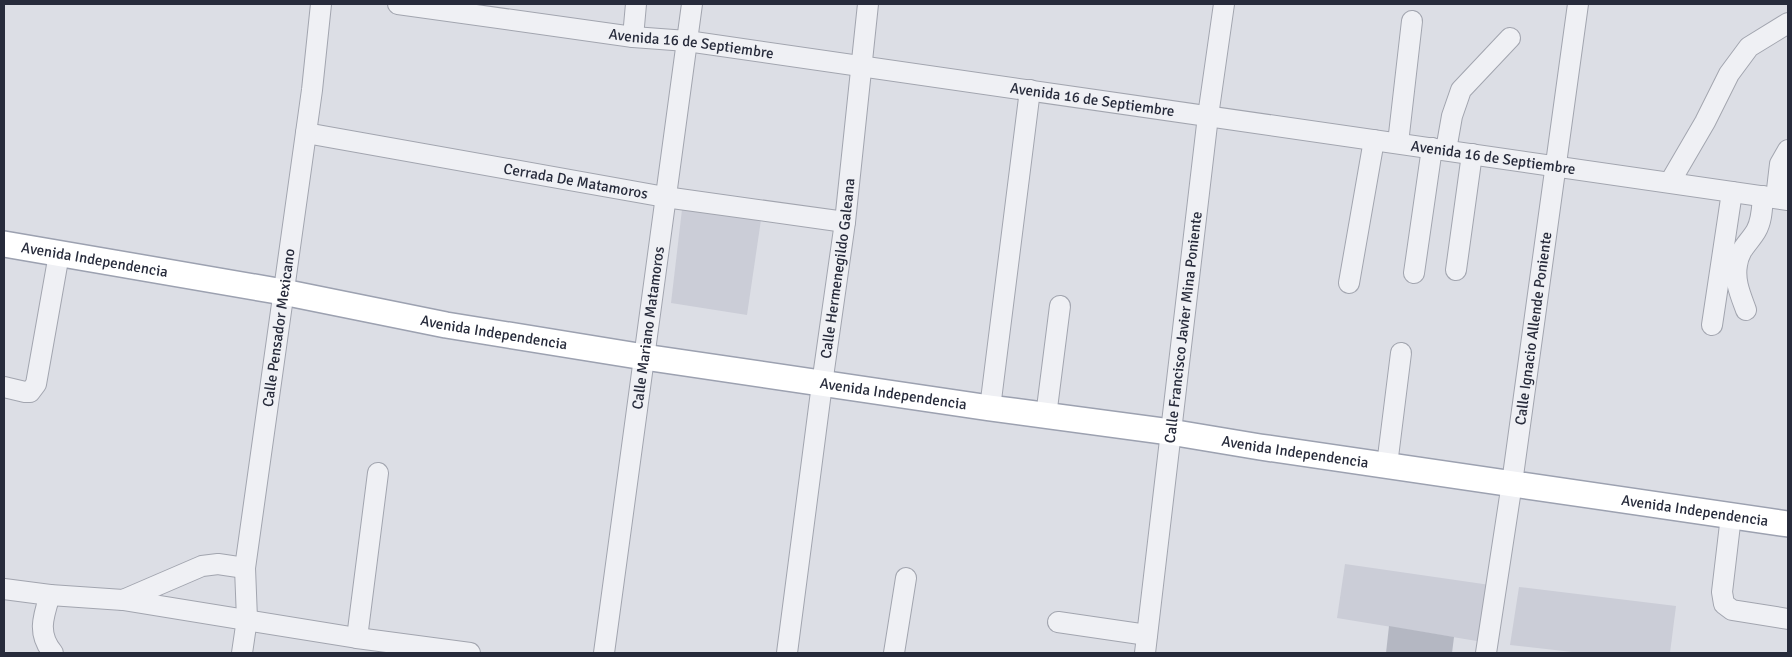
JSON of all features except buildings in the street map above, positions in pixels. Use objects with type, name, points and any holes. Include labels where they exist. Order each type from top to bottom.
[{"type":"main road","name":"Avenida Independencia","points":[[4,244],[283,292],[446,325],[644,358],[1170,432],[1788,524]]},
{"type":"street","name":"Calle Pensador Mexicano","points":[[242,653],[246,619],[246,568],[312,90],[321,4]]},
{"type":"street","name":"Avenida 16 de Septiembre","points":[[398,4],[633,37],[687,41],[1776,198]]},
{"type":"street","points":[[633,37],[636,4]]},
{"type":"street","name":"Calle Mariano Matamoros","points":[[604,653],[692,4]]},
{"type":"street","name":"Calle Hermenegildo Galeana","points":[[787,653],[845,222],[868,4]]},
{"type":"street","name":"Calle Francisco Javier Mina Poniente","points":[[1146,644],[1208,116],[1224,4]]},
{"type":"street","name":"Calle Ignacio Allende Poniente","points":[[1486,653],[1512,483],[1578,4]]},
{"type":"street","points":[[1398,143],[1412,21]]},
{"type":"street","points":[[1670,182],[1705,122],[1729,74],[1749,47],[1788,23]]},
{"type":"street","points":[[1414,273],[1439,149],[1461,90],[1510,38]]},
{"type":"street","points":[[990,408],[1030,90]]},
{"type":"street","name":"Cerrada De Matamoros","points":[[306,133],[665,197],[845,222]]},
{"type":"street","points":[[1349,284],[1374,140]]},
{"type":"street","points":[[1746,310],[1737,284],[1737,264],[1743,246],[1757,230],[1761,219],[1776,198],[1780,164],[1788,150]]},
{"type":"street","points":[[1456,270],[1472,154]]},
{"type":"street","points":[[1712,325],[1732,192]]},
{"type":"street","points":[[4,387],[30,392],[36,384],[59,254]]},
{"type":"street","points":[[1046,416],[1060,306]]},
{"type":"street","points":[[1387,465],[1401,353]]},
{"type":"street","points":[[357,638],[378,473]]},
{"type":"street","points":[[1731,516],[1722,592],[1724,604],[1732,610],[1788,619]]},
{"type":"street","points":[[123,600],[202,566],[218,564],[246,568]]},
{"type":"street","points":[[894,653],[906,578]]},
{"type":"street","points":[[4,589],[50,595],[123,600],[357,638],[470,653]]},
{"type":"street","points":[[50,595],[43,618],[43,636],[53,653]]},
{"type":"street","points":[[1058,622],[1146,644]]},
{"type":"shaded area","points":[[683,201],[762,213],[747,315],[671,303]]},
{"type":"shaded area","points":[[1345,564],[1497,586],[1489,643],[1337,618]]},
{"type":"shaded area","points":[[1519,587],[1676,606],[1670,653],[1581,653],[1510,645]]}]
